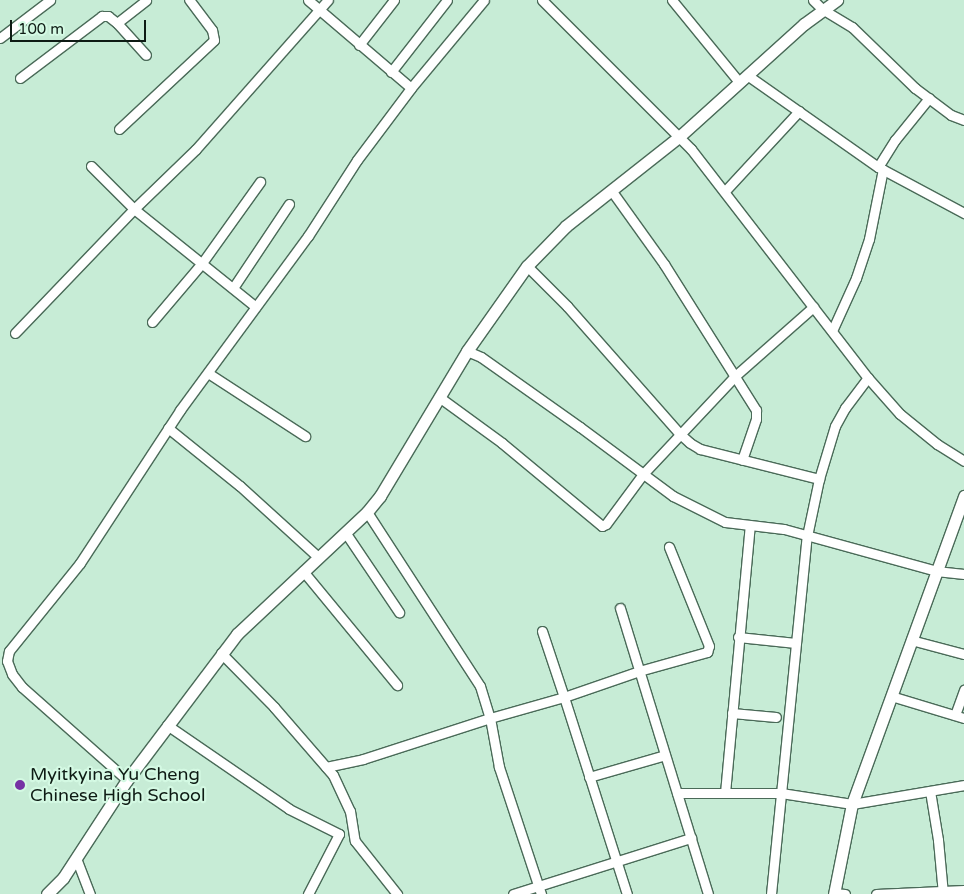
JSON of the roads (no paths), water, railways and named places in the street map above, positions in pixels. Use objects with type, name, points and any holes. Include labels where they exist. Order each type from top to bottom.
[{"type":"street","points":[[0,38],[50,0]]},
{"type":"street","points":[[117,23],[146,0]]},
{"type":"street","points":[[119,129],[214,40],[212,30],[189,0]]},
{"type":"street","points":[[308,0],[411,88]]},
{"type":"street","points":[[16,333],[134,209],[196,149],[328,0]]},
{"type":"street","points":[[359,45],[394,0]]},
{"type":"street","points":[[391,72],[447,0]]},
{"type":"street","points":[[127,780],[22,687],[12,674],[7,662],[9,651],[80,563],[168,428],[308,236],[357,160],[411,88],[484,0]]},
{"type":"street","points":[[542,0],[680,136],[868,378],[900,414],[937,444],[964,462]]},
{"type":"street","points":[[672,0],[743,79],[799,111],[881,168],[964,213]]},
{"type":"street","points":[[813,0],[822,9],[852,27],[915,88],[951,115],[964,120]]},
{"type":"street","points":[[47,894],[63,878],[127,780],[221,653],[237,634],[367,512],[380,496],[468,351],[527,266],[566,226],[680,136],[822,9],[837,0]]},
{"type":"street","points":[[20,78],[102,16],[108,16],[117,23],[146,55]]},
{"type":"street","points":[[832,331],[856,278],[869,239],[881,168],[895,140],[929,98]]},
{"type":"street","points":[[725,192],[799,111]]},
{"type":"street","points":[[91,166],[134,209],[256,307]]},
{"type":"street","points":[[152,322],[202,263],[260,182]]},
{"type":"street","points":[[611,190],[664,264],[756,410],[756,419],[742,460]]},
{"type":"street","points":[[233,288],[290,204]]},
{"type":"street","points":[[527,266],[567,306],[680,434],[700,449],[819,479]]},
{"type":"street","points":[[439,397],[502,443],[602,526],[606,524],[643,474],[734,377],[812,307]]},
{"type":"street","points":[[468,351],[481,357],[673,496],[725,522],[784,529],[936,571],[964,574]]},
{"type":"street","points":[[208,373],[305,436]]},
{"type":"street","points":[[770,894],[807,536],[819,479],[835,426],[845,408],[868,378]]},
{"type":"street","points":[[168,428],[240,486],[318,557]]},
{"type":"street","points":[[838,894],[852,804],[964,496]]},
{"type":"street","points":[[367,512],[480,686],[490,718],[499,767],[525,851],[540,890]]},
{"type":"street","points":[[725,793],[738,637],[750,525]]},
{"type":"street","points":[[345,532],[399,612]]},
{"type":"street","points":[[326,767],[363,759],[490,718],[564,697],[639,671],[707,652],[709,646],[669,547]]},
{"type":"street","points":[[303,571],[396,685]]},
{"type":"street","points":[[620,608],[708,894]]},
{"type":"street","points":[[542,632],[627,894]]},
{"type":"street","points":[[738,637],[796,642]]},
{"type":"street","points":[[911,640],[964,654]]},
{"type":"street","points":[[221,653],[274,707],[333,775],[350,811],[355,841],[397,894]]},
{"type":"street","points":[[891,696],[959,717],[964,690]]},
{"type":"street","points":[[732,713],[776,717]]},
{"type":"street","points":[[167,725],[289,809],[339,834],[308,894]]},
{"type":"street","points":[[589,776],[665,755]]},
{"type":"street","points":[[677,793],[781,793],[852,804],[964,784]]},
{"type":"street","points":[[930,791],[943,893]]},
{"type":"street","points":[[512,894],[540,890],[691,838]]},
{"type":"street","points":[[76,858],[90,894]]},
{"type":"street","points":[[876,894],[943,893],[964,890]]},
{"type":"place","name":"Myitkyina Yu Cheng Chinese High School","points":[[20,785]]}]
